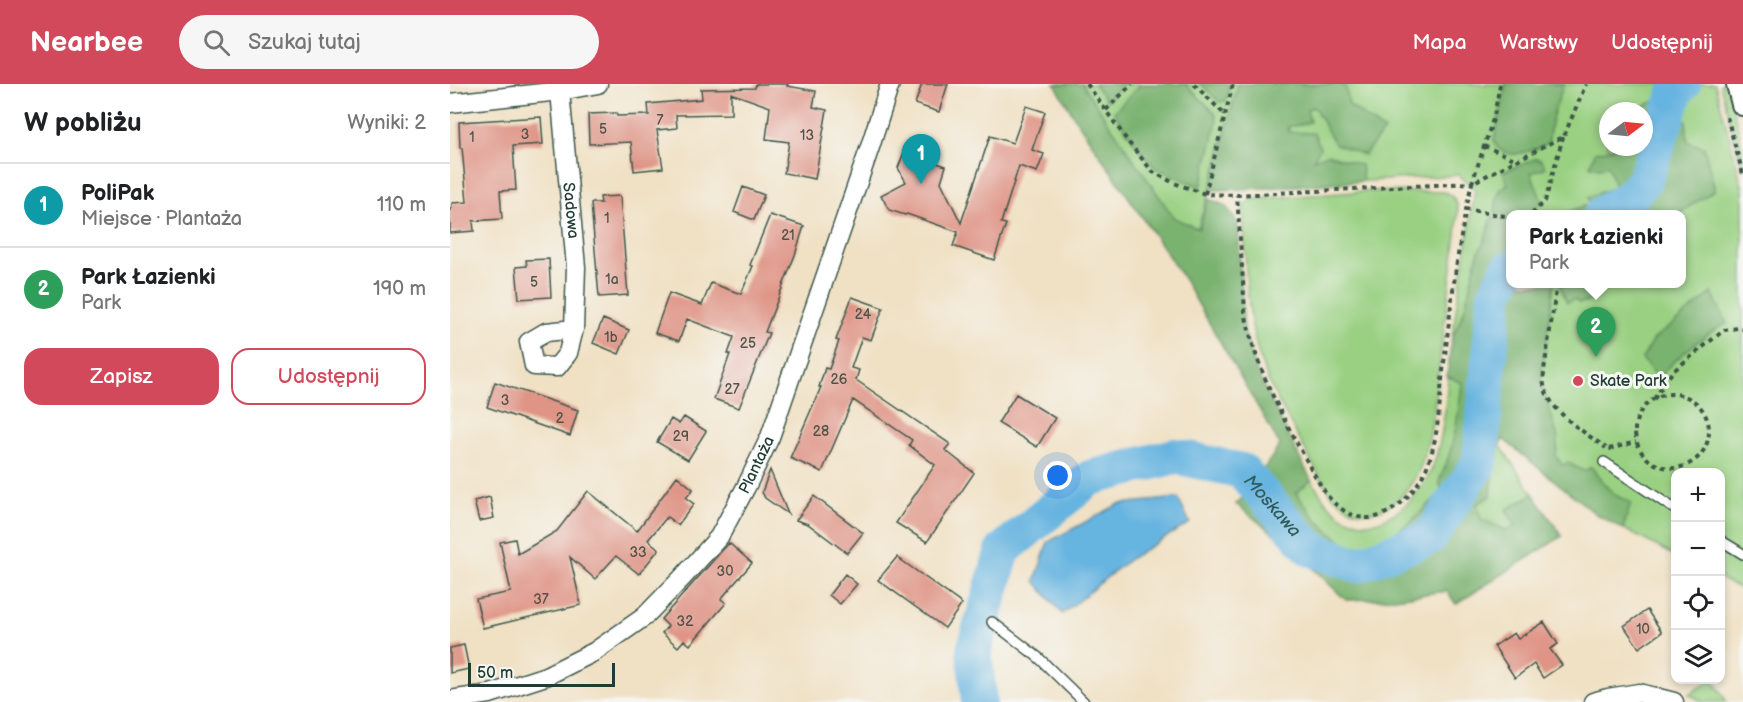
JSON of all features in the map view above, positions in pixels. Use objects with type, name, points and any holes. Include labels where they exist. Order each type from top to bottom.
[{"type":"street","points":[[450,103],[560,91],[598,84]]},
{"type":"street","points":[[1733,106],[1738,84]]},
{"type":"street","name":"Plantaża","points":[[450,699],[490,694],[546,676],[594,652],[644,617],[719,537],[770,437],[866,158],[887,85]]},
{"type":"street","name":"Sadowa","points":[[560,91],[576,267],[574,329]]},
{"type":"street","points":[[1593,702],[1638,693],[1674,702]]},
{"type":"lane","points":[[1604,462],[1671,507]]},
{"type":"lane","points":[[1725,543],[1743,554]]},
{"type":"lane","points":[[992,622],[1039,658],[1084,702]]},
{"type":"path","points":[[1087,84],[1129,143],[1153,172],[1204,194],[1238,195],[1472,183],[1564,136]]},
{"type":"path","points":[[1106,110],[1132,84]]},
{"type":"path","points":[[1194,84],[1226,116]]},
{"type":"path","points":[[1204,194],[1233,84]]},
{"type":"path","points":[[1238,195],[1245,311],[1248,330],[1261,369],[1292,434],[1326,493],[1343,511],[1359,518],[1386,513],[1406,499],[1419,480],[1434,444],[1453,288],[1466,209],[1494,116],[1500,84]]},
{"type":"path","points":[[1536,210],[1545,201],[1564,136],[1587,84]]},
{"type":"path","points":[[1733,106],[1743,174]]},
{"type":"path","points":[[1484,146],[1517,160]]},
{"type":"path","points":[[1466,209],[1506,216]]},
{"type":"path","points":[[1556,288],[1544,370],[1544,385],[1556,409],[1608,449]]},
{"type":"path","points":[[1654,399],[1672,372],[1724,330],[1743,329]]},
{"type":"path","points":[[1668,394],[1683,396],[1696,404],[1706,416],[1709,431],[1706,446],[1698,458],[1685,467],[1670,469],[1655,465],[1643,456],[1636,442],[1634,429],[1637,417],[1644,406],[1654,399],[1668,394]]},
{"type":"path","points":[[1608,449],[1636,442]]},
{"type":"path","points":[[1604,462],[1608,449]]},
{"type":"green space","points":[[1055,84],[1715,84],[1743,189],[1743,590],[1725,581],[1725,468],[1671,468],[1671,554],[1596,514],[1503,439],[1499,444],[1562,536],[1456,604],[1447,591],[1394,598],[1346,600],[1292,548],[1236,504],[1247,494],[1311,480],[1329,505],[1340,514],[1353,521],[1365,523],[1390,516],[1412,499],[1428,477],[1441,438],[1451,344],[1475,190],[1459,175],[1210,190],[1182,276],[1075,118]]},
{"type":"green space","points":[[1055,84],[1082,84],[1174,218],[1199,229],[1208,199],[1224,205],[1232,214],[1238,225],[1244,331],[1258,375],[1311,480],[1296,493],[1318,521],[1331,533],[1345,543],[1358,546],[1385,539],[1423,510],[1442,491],[1439,481],[1452,446],[1462,383],[1447,376],[1452,338],[1464,311],[1478,253],[1492,217],[1506,219],[1506,288],[1553,288],[1541,380],[1558,438],[1556,456],[1562,465],[1568,463],[1584,471],[1591,467],[1613,494],[1631,503],[1623,529],[1596,514],[1503,439],[1495,453],[1491,496],[1477,504],[1481,519],[1506,530],[1516,526],[1506,510],[1533,494],[1562,536],[1456,604],[1447,591],[1394,598],[1346,600],[1292,548],[1236,504],[1247,494],[1280,445],[1182,276],[1075,118]]},
{"type":"green space","points":[[1094,84],[1123,84],[1107,101]]},
{"type":"green space","points":[[1141,84],[1185,84],[1215,113],[1217,121],[1201,187],[1155,168],[1114,112]]},
{"type":"green space","points":[[1201,84],[1230,84],[1226,101],[1219,102]]},
{"type":"green space","points":[[1238,84],[1342,84],[1346,88],[1349,105],[1384,131],[1364,155],[1335,144],[1314,107],[1307,109],[1310,122],[1288,127],[1289,132],[1314,133],[1320,148],[1314,159],[1328,154],[1361,165],[1363,181],[1210,190]]},
{"type":"green space","points":[[1506,84],[1564,84],[1552,117],[1549,140],[1545,145],[1514,154],[1497,147],[1494,140]]},
{"type":"green space","points":[[1720,84],[1726,84],[1735,116],[1740,137],[1743,170]]},
{"type":"green space","points":[[1655,101],[1686,121],[1688,142],[1704,147],[1715,190],[1684,210],[1573,210],[1590,204],[1588,197],[1615,187],[1608,165],[1600,168],[1590,166],[1595,152],[1599,151],[1599,156],[1653,156],[1653,102]]},
{"type":"green space","points":[[1537,158],[1543,162],[1545,168],[1531,173],[1542,202],[1533,210],[1506,210],[1506,214],[1495,213],[1499,192],[1508,184],[1503,172]]},
{"type":"green space","points":[[1372,191],[1444,192],[1455,200],[1458,214],[1435,399],[1429,436],[1420,469],[1406,490],[1390,505],[1381,510],[1362,512],[1351,509],[1331,494],[1279,403],[1262,366],[1249,308],[1243,209],[1247,203],[1256,199]]},
{"type":"green space","points":[[1561,288],[1605,288],[1591,301],[1579,303],[1574,299],[1567,302]]},
{"type":"green space","points":[[1712,293],[1727,324],[1701,339],[1660,376],[1653,372],[1642,359],[1654,339]]},
{"type":"green space","points":[[1705,684],[1716,684],[1727,702],[1703,702],[1689,694]]},
{"type":"water","points":[[1178,498],[1190,523],[1131,558],[1062,614],[1035,581],[1048,542],[1119,504]]},
{"type":"building","points":[[756,84],[788,84],[787,86],[816,91],[813,107],[827,110],[815,179],[784,173],[789,142],[766,139],[770,107],[731,93],[731,114],[676,115],[677,128],[657,130],[663,168],[634,171],[631,142],[589,144],[588,114],[649,115],[648,104],[702,99],[701,89],[755,88]]},
{"type":"building","points":[[922,84],[948,84],[939,112],[915,104]]},
{"type":"building","points":[[1026,106],[1045,112],[1032,150],[1044,154],[1037,172],[1019,166],[1001,223],[1006,224],[994,260],[953,246],[958,232],[889,210],[881,195],[906,182],[898,168],[904,152],[919,157],[926,154],[931,161],[946,166],[941,182],[961,223],[990,136],[1013,143]]},
{"type":"building","points":[[541,117],[543,144],[513,146],[516,190],[500,191],[502,219],[473,221],[474,231],[450,233],[452,203],[467,202],[459,122]]},
{"type":"building","points":[[743,187],[764,195],[754,220],[734,212]]},
{"type":"building","points":[[620,196],[628,295],[599,297],[591,203],[601,203],[600,197]]},
{"type":"building","points":[[770,215],[804,226],[765,332],[769,333],[739,408],[714,399],[734,337],[687,319],[679,341],[655,333],[669,293],[702,305],[711,283],[741,294]]},
{"type":"building","points":[[549,259],[551,297],[519,299],[516,267],[527,266],[526,260]]},
{"type":"building","points":[[852,297],[883,308],[871,340],[862,337],[851,368],[859,370],[856,380],[950,444],[945,450],[974,473],[927,542],[896,523],[935,465],[909,445],[912,440],[853,400],[822,472],[790,458],[821,387],[819,387],[825,368],[829,369],[839,341],[836,340]]},
{"type":"building","points":[[603,319],[629,330],[619,354],[593,343]]},
{"type":"building","points":[[495,382],[578,410],[570,436],[487,407]]},
{"type":"building","points":[[1016,394],[1055,418],[1037,447],[998,423]]},
{"type":"building","points":[[684,417],[706,431],[688,460],[657,442],[671,419],[679,424]]},
{"type":"building","points":[[770,470],[788,514],[765,498],[762,492]]},
{"type":"building","points":[[677,476],[693,489],[686,498],[694,504],[678,525],[667,517],[648,540],[659,549],[639,574],[616,556],[595,579],[570,557],[581,605],[483,628],[476,599],[511,592],[500,542],[515,539],[518,554],[557,531],[588,491],[637,531]]},
{"type":"building","points":[[814,496],[863,533],[847,553],[808,524],[796,520]]},
{"type":"building","points":[[490,497],[494,518],[479,521],[474,501]]},
{"type":"building","points":[[729,543],[752,563],[721,599],[726,603],[690,645],[684,640],[678,647],[662,633],[668,626],[661,619]]},
{"type":"building","points":[[897,557],[962,604],[945,628],[878,580]]},
{"type":"building","points":[[845,574],[857,584],[840,604],[829,595]]},
{"type":"building","points":[[1647,610],[1662,632],[1639,648],[1624,626]]},
{"type":"building","points":[[1544,622],[1558,644],[1550,649],[1562,665],[1543,678],[1534,664],[1515,678],[1494,646],[1514,633],[1518,639]]},
{"type":"building","points":[[464,645],[469,669],[450,673],[450,648]]},
{"type":"waterway","name":"Moskawa","points":[[1609,210],[1630,197],[1645,179],[1676,92],[1683,84]]},
{"type":"waterway","name":"Moskawa","points":[[979,702],[974,650],[1003,550],[1090,478],[1175,456],[1242,471],[1311,549],[1358,565],[1430,537],[1480,462],[1495,295],[1506,274]]},
{"type":"place","name":"PoliPak","points":[[921,184]]},
{"type":"place","name":"Park Łazienki","points":[[1596,357]]},
{"type":"place","name":"Skate Park","points":[[1578,381]]}]
